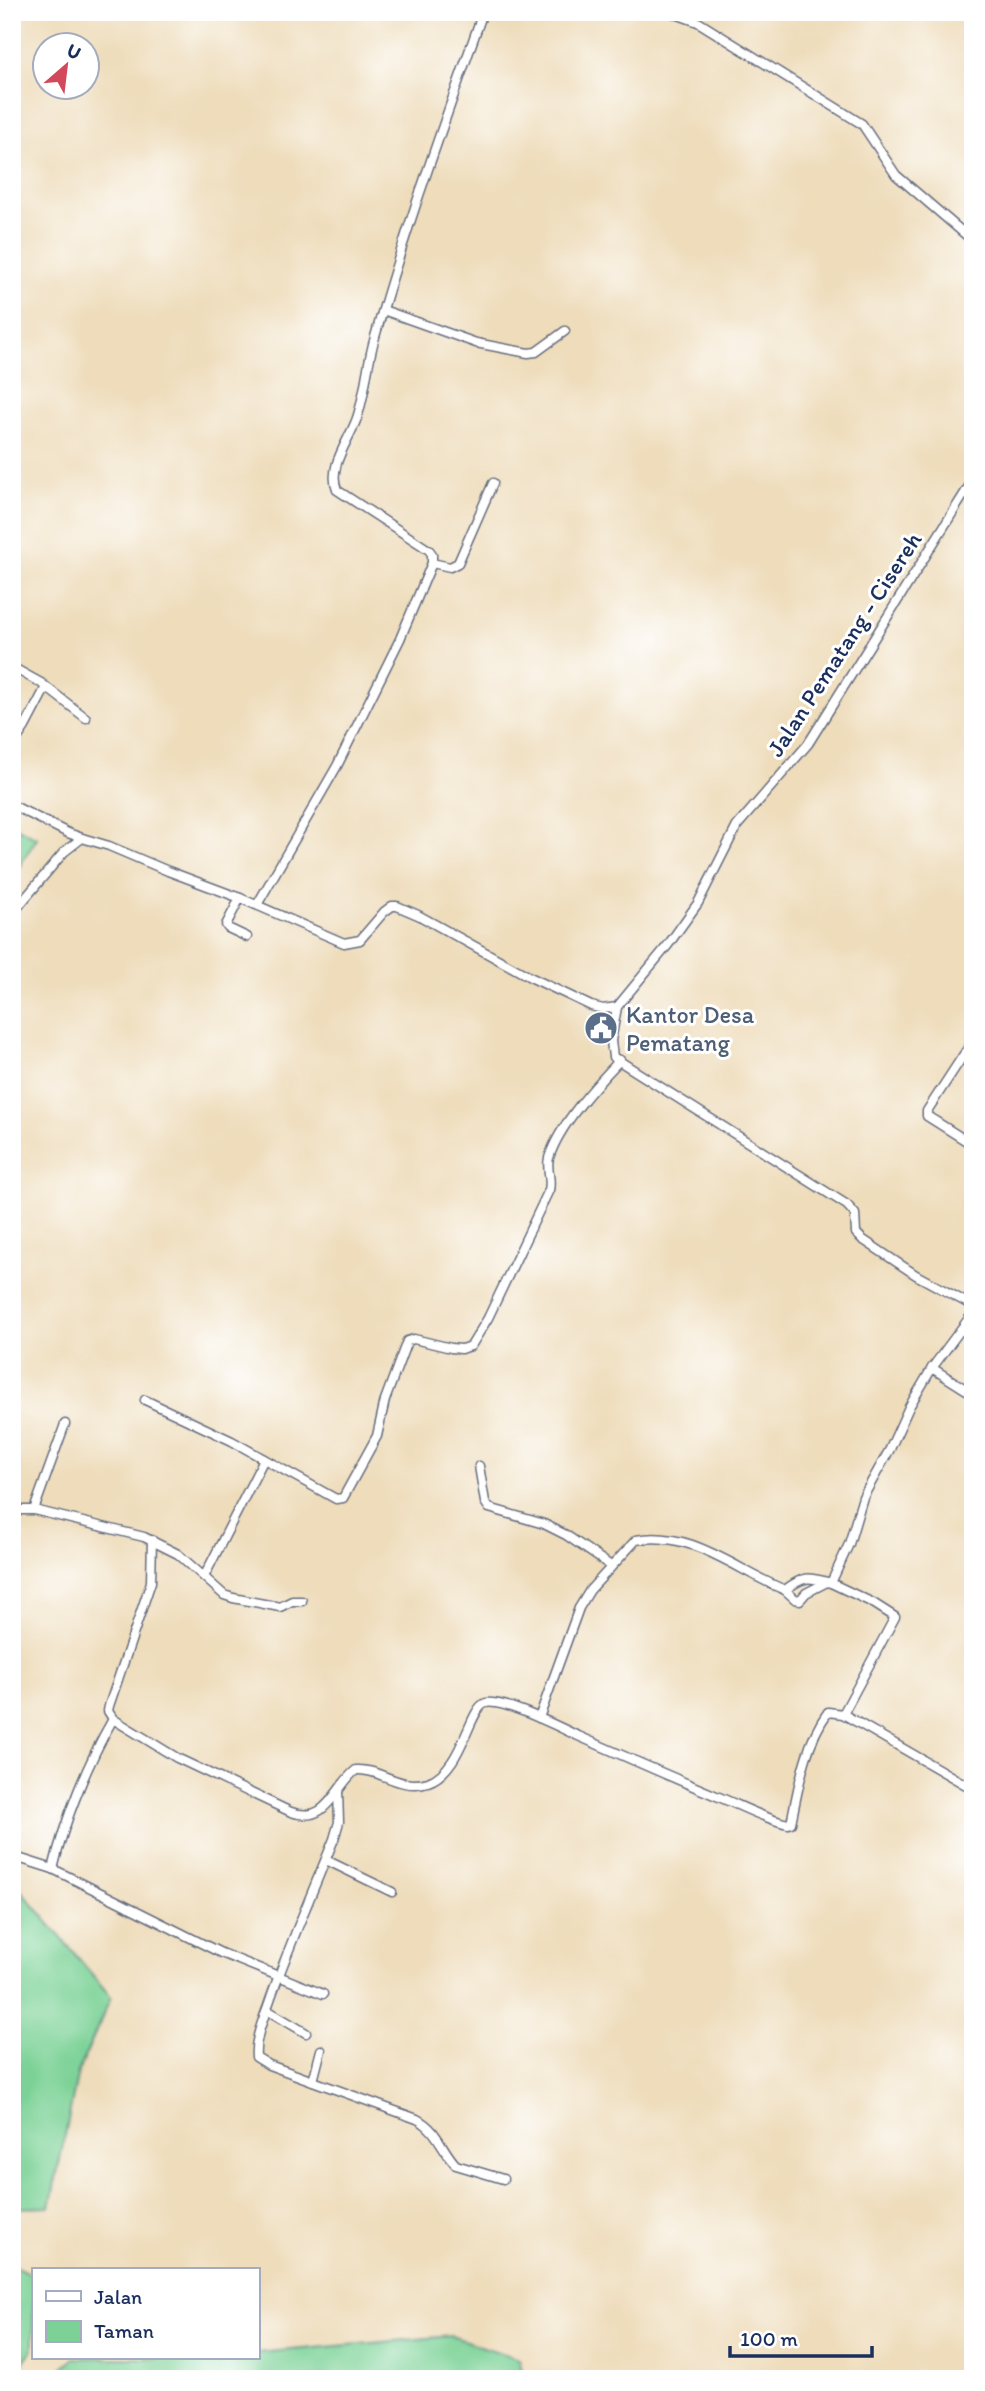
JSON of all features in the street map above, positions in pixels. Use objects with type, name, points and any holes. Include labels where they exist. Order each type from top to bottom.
[{"type":"street","points":[[257,905],[337,766],[400,639],[432,563],[429,550],[337,489],[333,480],[336,465],[358,415],[368,365],[415,205],[483,12]]},
{"type":"street","points":[[670,12],[698,22],[862,124],[896,175],[973,241]]},
{"type":"street","points":[[383,310],[476,343],[528,353],[536,352],[565,331]]},
{"type":"street","name":"Jalan Pematang - Cisereh","points":[[617,1007],[668,945],[698,903],[737,826],[808,744],[973,480]]},
{"type":"street","points":[[432,563],[450,567],[458,563],[493,483]]},
{"type":"street","points":[[12,667],[46,687],[86,718]]},
{"type":"street","points":[[12,746],[46,687]]},
{"type":"street","points":[[12,805],[68,834],[109,846],[344,943],[360,940],[384,912],[397,906],[530,977],[591,1006],[603,1009],[617,1007],[611,1049],[613,1056],[848,1205],[855,1214],[856,1233],[862,1239],[916,1275],[973,1306]]},
{"type":"street","points":[[12,915],[64,852],[82,838]]},
{"type":"street","points":[[240,898],[226,925],[247,937]]},
{"type":"street","points":[[968,1048],[927,1111],[927,1116],[973,1145]]},
{"type":"street","points":[[145,1400],[232,1441],[336,1499],[343,1498],[377,1436],[385,1400],[407,1341],[414,1339],[461,1349],[471,1346],[488,1318],[550,1190],[550,1156],[570,1119],[620,1060]]},
{"type":"street","points":[[539,1718],[579,1608],[590,1590],[636,1540],[647,1537],[678,1541],[715,1554],[785,1590],[794,1599],[800,1600],[806,1593],[829,1583],[849,1544],[863,1497],[890,1449],[909,1407],[932,1368],[973,1313]]},
{"type":"street","points":[[961,1329],[973,1337]]},
{"type":"street","points":[[932,1368],[973,1394]]},
{"type":"street","points":[[34,1510],[65,1424]]},
{"type":"street","points":[[204,1577],[264,1459]]},
{"type":"street","points":[[480,1466],[485,1502],[489,1508],[533,1520],[555,1530],[611,1566]]},
{"type":"street","points":[[12,1519],[19,1510],[34,1510],[152,1540],[177,1554],[224,1595],[280,1607],[292,1601],[302,1601]]},
{"type":"street","points":[[152,1540],[151,1582],[108,1712],[113,1719],[177,1758],[298,1814],[310,1814],[323,1808],[352,1772],[359,1769],[401,1783],[416,1784],[435,1778],[452,1763],[477,1709],[483,1704],[499,1704],[539,1718],[788,1825],[791,1823],[806,1762],[826,1713],[830,1711],[844,1714],[973,1789]]},
{"type":"street","points":[[785,1590],[799,1579],[809,1577],[873,1603],[895,1617],[844,1714]]},
{"type":"street","points":[[53,1869],[80,1787],[113,1719]]},
{"type":"street","points":[[338,1792],[339,1822],[278,1976],[257,2044],[256,2057],[269,2065],[417,2119],[436,2133],[456,2165],[503,2179]]},
{"type":"street","points":[[12,1856],[53,1869],[221,1953],[323,1994]]},
{"type":"street","points":[[326,1860],[392,1892]]},
{"type":"street","points":[[267,2010],[306,2033]]},
{"type":"street","points":[[313,2081],[321,2050]]},
{"type":"green space","points":[[12,825],[37,838],[12,878]]},
{"type":"green space","points":[[21,1890],[111,1997],[78,2072],[50,2207],[12,2208],[12,1896]]},
{"type":"green space","points":[[12,2265],[32,2275],[32,2350],[12,2377]]},
{"type":"green space","points":[[451,2336],[519,2359],[524,2379],[49,2379],[72,2360],[259,2360],[259,2353]]},
{"type":"place","name":"Kantor Desa Pematang","points":[[601,1028]]}]
